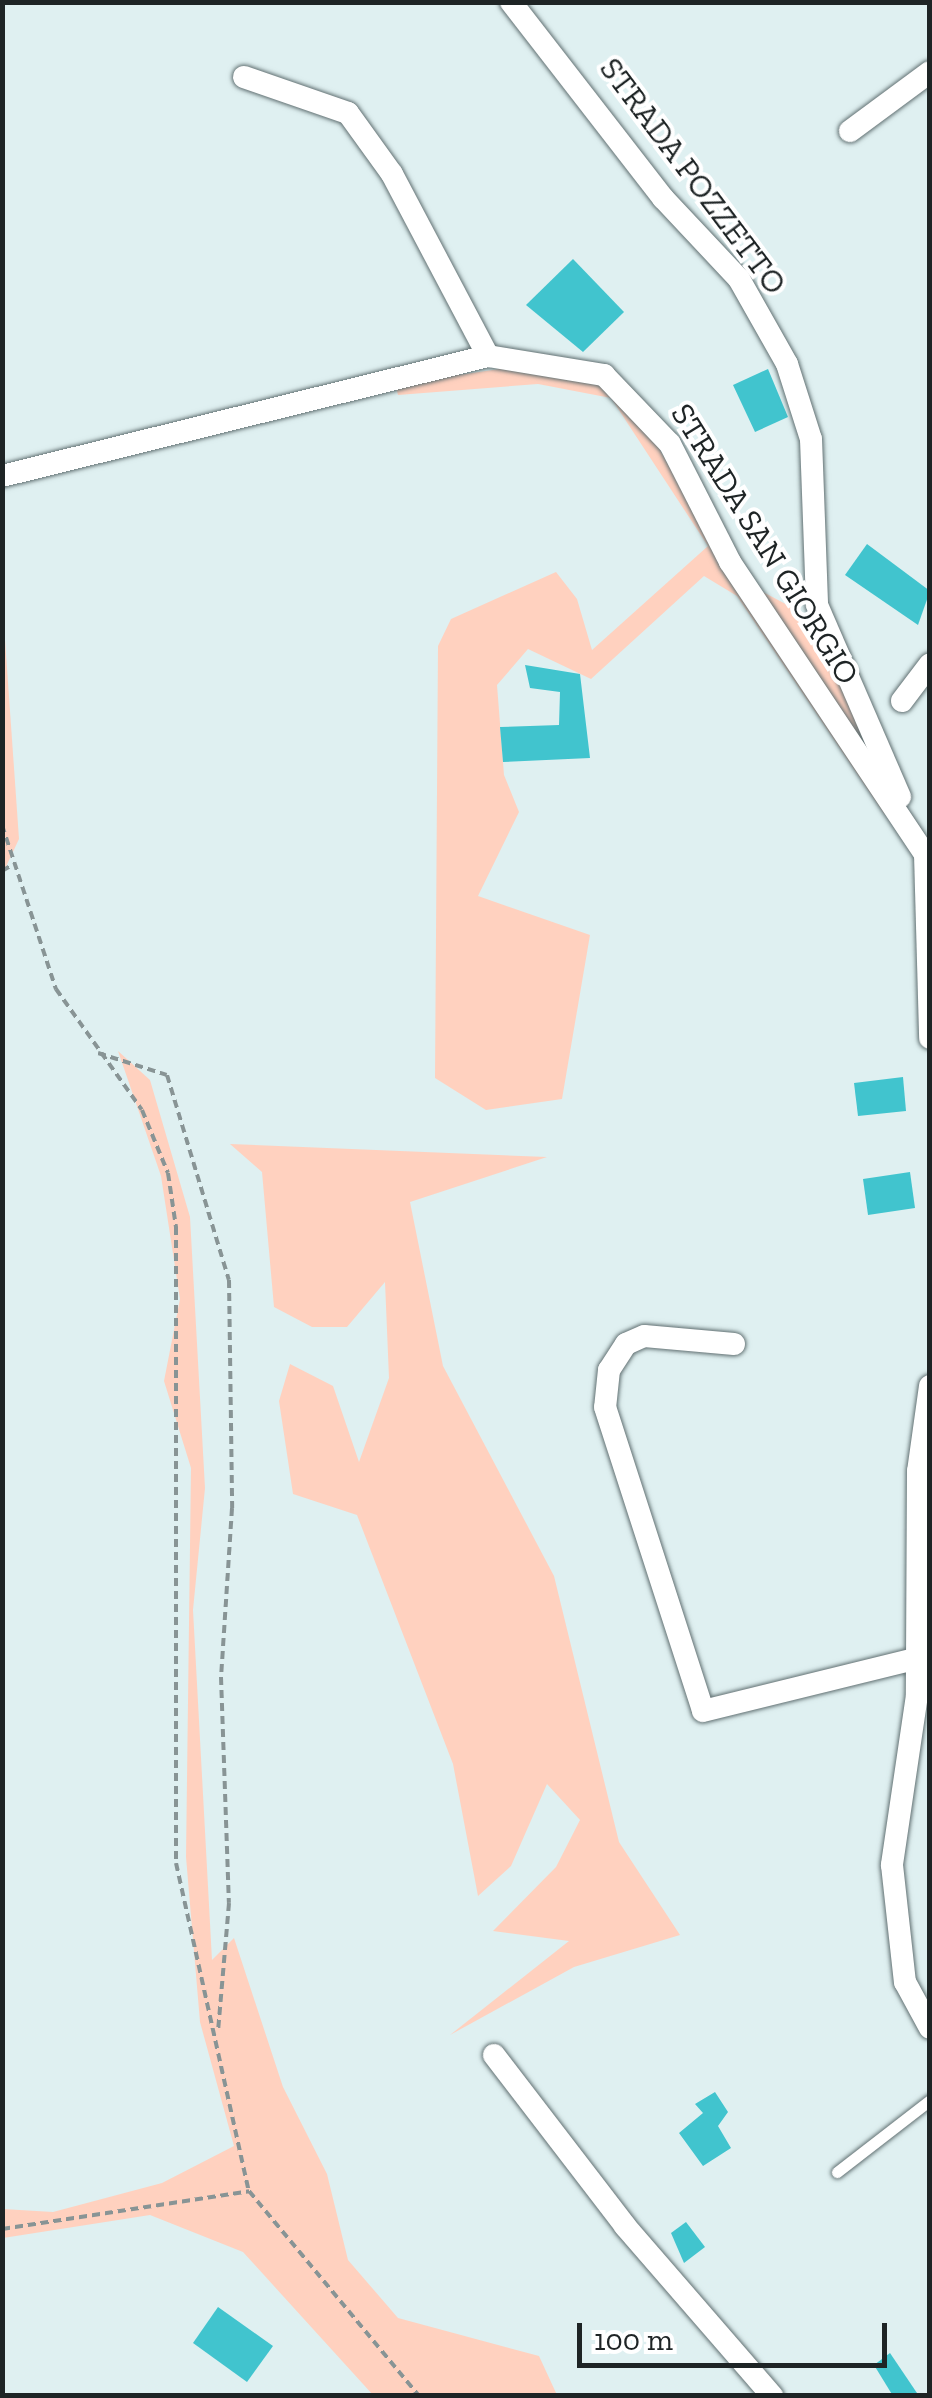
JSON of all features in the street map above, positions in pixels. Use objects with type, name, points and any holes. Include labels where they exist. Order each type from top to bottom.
[{"type":"street","name":"STRADA POZZETTO","points":[[511,2],[663,198],[739,279],[787,364],[812,439],[817,605],[927,855]]},
{"type":"street","points":[[850,131],[930,72]]},
{"type":"street","points":[[244,77],[348,113],[392,174],[488,356]]},
{"type":"street","name":"STRADA SAN GIORGIO","points":[[2,476],[488,356],[604,375],[637,400],[670,444],[730,562],[927,855]]},
{"type":"street","points":[[902,701],[930,664]]},
{"type":"street","points":[[927,855],[930,1038]]},
{"type":"street","points":[[734,1344],[644,1336],[626,1344],[610,1370],[606,1406],[703,1711],[918,1658]]},
{"type":"street","points":[[930,1386],[918,1471],[918,1658],[892,1866],[905,1982],[930,2028]]},
{"type":"street","points":[[494,2055],[625,2226],[772,2396]]},
{"type":"lane","points":[[837,2172],[930,2100]]},
{"type":"path","points":[[2,825],[12,865],[56,989],[142,1110],[168,1173],[176,1226],[176,1863],[249,2191],[419,2396]]},
{"type":"path","points":[[2,871],[12,865]]},
{"type":"path","points":[[98,1053],[167,1075],[229,1280],[232,1508],[221,1676],[229,1903],[218,2038]]},
{"type":"path","points":[[2,2229],[249,2191]]},
{"type":"shaded area","points":[[520,366],[597,379],[644,422],[731,575],[812,618],[869,751],[885,815],[737,596],[704,576],[591,679],[528,649],[497,685],[504,775],[519,812],[478,896],[590,935],[562,1099],[486,1110],[435,1078],[438,646],[451,619],[556,572],[577,599],[592,650],[708,546],[611,398],[538,384],[398,395],[395,384]]},
{"type":"shaded area","points":[[2,597],[19,839],[3,873],[2,872]]},
{"type":"shaded area","points":[[118,1051],[150,1080],[190,1217],[205,1488],[193,1610],[212,1960],[234,1938],[283,2087],[327,2174],[348,2260],[398,2318],[539,2356],[557,2395],[373,2395],[243,2252],[150,2215],[3,2238],[3,2209],[53,2212],[162,2183],[234,2146],[200,2022],[186,1857],[191,1468],[164,1381],[180,1299],[161,1176]]},
{"type":"shaded area","points":[[230,1144],[547,1157],[410,1202],[443,1366],[554,1576],[619,1842],[680,1935],[574,1967],[450,2035],[569,1941],[493,1931],[556,1867],[580,1820],[547,1784],[511,1866],[478,1896],[453,1764],[357,1515],[293,1494],[279,1401],[290,1364],[333,1386],[359,1462],[389,1378],[385,1282],[347,1327],[312,1327],[274,1307],[262,1172]]},
{"type":"building","points":[[573,259],[624,312],[583,352],[526,305]]},
{"type":"building","points":[[768,369],[788,417],[755,432],[733,385]]},
{"type":"building","points":[[867,544],[930,591],[918,625],[845,575]]},
{"type":"building","points":[[525,665],[580,674],[590,758],[503,762],[500,727],[559,725],[560,692],[530,688]]},
{"type":"building","points":[[903,1077],[906,1111],[858,1116],[854,1083]]},
{"type":"building","points":[[910,1172],[915,1208],[868,1215],[863,1179]]},
{"type":"building","points":[[715,2092],[728,2112],[718,2126],[731,2148],[703,2166],[679,2133],[703,2113],[695,2104]]},
{"type":"building","points":[[686,2222],[705,2247],[684,2263],[671,2233]]},
{"type":"building","points":[[218,2307],[273,2346],[247,2382],[193,2343]]},
{"type":"building","points":[[890,2353],[919,2396],[893,2396],[874,2365]]}]
